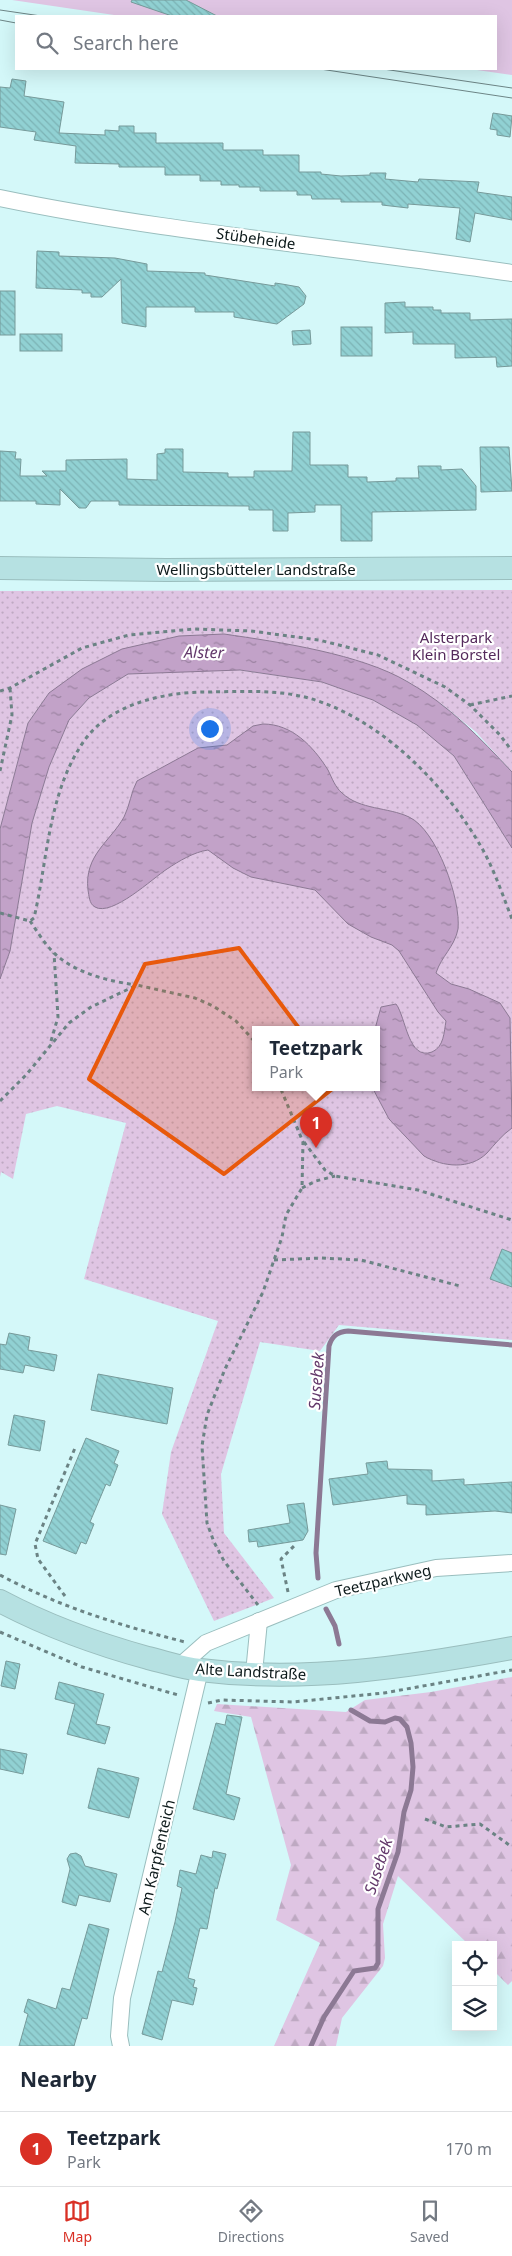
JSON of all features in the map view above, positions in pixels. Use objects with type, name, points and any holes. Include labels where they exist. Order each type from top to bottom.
[{"type":"main road","name":"Wellingsbütteler Landstraße","points":[[0,568],[166,570],[512,568]]},
{"type":"main road","name":"Alte Landstraße","points":[[0,1601],[44,1623],[108,1647],[190,1668],[317,1675],[362,1672],[512,1648]]},
{"type":"street","name":"Stübeheide","points":[[0,198],[127,220],[512,273]]},
{"type":"street","name":"Teetzparkweg","points":[[190,1668],[206,1643],[336,1590],[386,1577],[436,1568],[512,1563]]},
{"type":"street","points":[[254,1673],[264,1619]]},
{"type":"street","name":"Am Karpfenteich","points":[[121,2046],[119,2036],[122,1998],[190,1668]]},
{"type":"path","points":[[0,691],[10,688],[82,648],[129,635],[194,629],[251,631],[319,640],[378,655],[445,688],[470,705],[500,735],[512,752]]},
{"type":"path","points":[[0,771],[12,715],[10,688]]},
{"type":"path","points":[[30,920],[34,918],[49,833],[63,784],[84,740],[98,724],[115,712],[137,703],[187,693],[227,692],[284,694],[317,700],[347,713],[377,731],[442,790],[464,820],[483,850],[512,919]]},
{"type":"path","points":[[470,705],[512,696]]},
{"type":"path","points":[[0,913],[30,920],[54,953],[78,968],[109,981],[194,998],[213,1006],[236,1021],[252,1039]]},
{"type":"path","points":[[50,1044],[58,1017],[54,953]]},
{"type":"path","points":[[0,1101],[26,1075],[69,1023],[92,1007],[136,985]]},
{"type":"path","points":[[282,1091],[304,1142],[325,1170],[335,1176],[418,1190],[512,1220]]},
{"type":"path","points":[[264,1619],[224,1561],[207,1523],[202,1446],[208,1414],[225,1369],[263,1292],[282,1237],[286,1215],[302,1188],[304,1142]]},
{"type":"path","points":[[302,1188],[316,1181],[335,1176]]},
{"type":"path","points":[[274,1260],[321,1258],[361,1260],[460,1286]]},
{"type":"path","points":[[65,1596],[38,1559],[35,1544],[75,1448]]},
{"type":"path","points":[[294,1607],[288,1593],[281,1560],[295,1545]]},
{"type":"path","points":[[0,1576],[107,1622],[185,1642]]},
{"type":"path","points":[[0,1632],[82,1667],[184,1697]]},
{"type":"path","points":[[274,1697],[274,1702]]},
{"type":"path","points":[[424,1819],[446,1827],[480,1824],[512,1847]]},
{"type":"highlighted area","points":[[239,948],[340,1083],[224,1174],[89,1079],[145,964]]},
{"type":"green space","points":[[12,0],[512,0],[512,75],[477,70],[497,70],[497,15],[114,15]]},
{"type":"green space","name":"Alsterpark Klein Borstel","points":[[512,590],[512,772],[476,732],[443,705],[407,681],[364,664],[313,650],[224,634],[49,693],[28,723],[0,829],[0,591]]},
{"type":"green space","points":[[183,670],[239,670],[322,682],[373,700],[417,725],[454,756],[512,848],[512,1340],[339,1325],[320,1351],[260,1342],[221,1474],[224,1533],[274,1598],[214,1621],[162,1514],[171,1452],[218,1321],[84,1279],[126,1123],[57,1106],[26,1114],[13,1179],[1,1172],[0,1177],[0,979],[10,951],[32,823],[49,767],[69,720],[89,698],[128,674]]},
{"type":"green space","points":[[512,1677],[512,1981],[508,1985],[497,1974],[497,1941],[465,1941],[398,1876],[383,1924],[385,1958],[383,1966],[342,2018],[336,2046],[274,2046],[320,1943],[276,1920],[291,1865],[251,1717],[214,1711],[217,1704],[346,1712],[365,1700],[431,1692]]},
{"type":"water","name":"Alster","points":[[224,634],[319,651],[367,664],[389,672],[408,682],[437,701],[476,735],[512,772],[512,848],[454,756],[417,725],[373,700],[322,682],[240,670],[128,674],[89,698],[69,720],[49,767],[32,823],[10,951],[0,979],[0,829],[28,723],[49,693],[82,669],[122,649],[179,636]]},
{"type":"water","points":[[263,724],[274,725],[292,732],[301,738],[316,753],[336,785],[349,799],[357,803],[409,817],[419,824],[438,851],[456,901],[458,929],[454,941],[436,973],[451,984],[469,989],[500,1003],[510,1018],[512,1128],[487,1153],[473,1162],[456,1165],[431,1160],[424,1156],[389,1119],[374,1091],[380,1091],[380,1026],[376,1026],[381,1007],[396,1004],[413,1044],[424,1053],[432,1052],[439,1047],[443,1039],[446,1021],[438,1012],[399,951],[392,945],[371,937],[348,924],[315,890],[251,877],[233,868],[208,850],[176,863],[122,902],[111,907],[102,909],[93,906],[90,902],[88,878],[90,867],[99,850],[124,817],[137,781],[198,748],[227,745],[253,726]]},
{"type":"building","points":[[132,0],[186,0],[215,15],[169,15],[131,2]]},
{"type":"building","points":[[12,79],[26,81],[24,96],[64,102],[59,133],[105,135],[105,130],[119,131],[119,126],[134,126],[134,133],[156,133],[156,143],[223,143],[223,150],[263,150],[263,155],[299,155],[299,172],[321,172],[321,174],[341,176],[386,173],[385,179],[418,182],[419,179],[479,182],[477,192],[512,197],[512,220],[475,213],[470,242],[456,239],[460,208],[408,204],[408,208],[382,205],[382,202],[341,202],[341,199],[312,199],[311,195],[297,195],[297,191],[260,191],[260,187],[221,185],[221,181],[200,181],[200,175],[165,175],[165,167],[119,167],[119,164],[75,163],[76,146],[34,140],[36,132],[0,127],[0,87],[10,88]]},
{"type":"building","points":[[493,113],[512,116],[510,137],[497,135],[497,130],[490,129]]},
{"type":"building","points":[[37,251],[59,252],[59,256],[115,258],[147,264],[147,271],[205,273],[205,275],[275,286],[275,283],[282,284],[299,287],[306,296],[304,304],[277,324],[234,317],[234,312],[195,312],[195,307],[146,307],[146,327],[122,323],[121,279],[102,297],[91,297],[91,293],[82,293],[82,290],[36,288]]},
{"type":"building","points":[[0,291],[15,291],[15,335],[0,335]]},
{"type":"building","points":[[405,302],[405,307],[433,307],[433,310],[441,310],[441,313],[470,313],[470,320],[512,319],[512,366],[497,367],[496,357],[455,358],[455,344],[413,344],[413,332],[385,333],[385,303]]},
{"type":"building","points":[[341,327],[372,327],[372,356],[341,356]]},
{"type":"building","points":[[310,330],[311,344],[293,345],[292,331]]},
{"type":"building","points":[[20,334],[62,334],[62,351],[20,351]]},
{"type":"building","points":[[293,432],[310,432],[310,465],[348,465],[348,477],[367,477],[367,482],[396,481],[396,478],[419,478],[418,466],[441,466],[441,470],[462,469],[476,486],[476,510],[372,512],[372,541],[341,541],[341,505],[315,505],[315,512],[288,513],[288,531],[273,531],[273,510],[249,510],[249,506],[119,505],[119,501],[91,501],[86,508],[79,508],[60,489],[60,505],[36,504],[36,501],[0,501],[0,451],[16,452],[15,459],[21,459],[20,476],[47,476],[42,471],[66,471],[66,460],[127,459],[127,479],[157,480],[157,454],[165,453],[165,449],[183,449],[183,472],[228,473],[228,477],[254,477],[254,471],[292,471]]},
{"type":"building","points":[[480,447],[509,447],[512,491],[481,492]]},
{"type":"building","points":[[502,1249],[512,1253],[512,1287],[490,1279]]},
{"type":"building","points":[[9,1333],[30,1337],[28,1350],[57,1355],[54,1371],[25,1365],[23,1373],[0,1369],[0,1344],[6,1345]]},
{"type":"building","points":[[98,1374],[173,1388],[167,1424],[91,1410]]},
{"type":"building","points":[[14,1415],[45,1421],[40,1451],[8,1445]]},
{"type":"building","points":[[86,1438],[119,1451],[114,1463],[118,1465],[110,1486],[106,1484],[90,1522],[94,1524],[86,1544],[81,1542],[76,1554],[43,1541]]},
{"type":"building","points":[[387,1461],[388,1469],[432,1470],[432,1481],[464,1479],[464,1485],[512,1482],[512,1513],[495,1511],[426,1515],[426,1505],[407,1504],[407,1495],[333,1505],[329,1479],[368,1474],[366,1463]]},
{"type":"building","points":[[304,1503],[308,1531],[303,1540],[258,1547],[257,1541],[249,1542],[248,1530],[290,1523],[287,1505]]},
{"type":"building","points":[[0,1505],[16,1509],[6,1555],[0,1554]]},
{"type":"building","points":[[6,1661],[20,1664],[15,1689],[1,1686]]},
{"type":"building","points":[[59,1682],[104,1694],[96,1724],[110,1727],[105,1744],[67,1734],[75,1704],[55,1699]]},
{"type":"building","points":[[227,1715],[242,1717],[226,1794],[240,1798],[234,1820],[193,1809],[216,1723],[225,1725]]},
{"type":"building","points":[[0,1749],[27,1754],[23,1774],[0,1769]]},
{"type":"building","points":[[98,1768],[139,1778],[129,1818],[88,1808]]},
{"type":"building","points":[[213,1851],[226,1854],[217,1889],[215,1888],[207,1929],[200,1928],[188,1978],[195,1980],[193,1987],[197,1988],[193,2005],[172,2000],[162,2040],[142,2034],[158,1971],[162,1972],[175,1922],[182,1888],[177,1886],[180,1870],[196,1874],[201,1855],[212,1858]]},
{"type":"building","points":[[76,1853],[81,1856],[85,1866],[117,1874],[110,1902],[79,1895],[76,1906],[62,1902],[70,1869],[67,1859],[70,1854]]},
{"type":"building","points":[[89,1924],[109,1929],[87,2019],[82,2018],[74,2046],[19,2046],[28,2014],[24,2012],[28,1999],[56,2009],[62,1988],[70,1990]]},
{"type":"waterway","name":"Susebek","points":[[318,1578],[316,1553],[329,1346],[333,1337],[341,1332],[348,1331],[512,1345]]},
{"type":"waterway","name":"Susebek","points":[[326,1609],[335,1626],[339,1644]]},
{"type":"waterway","name":"Susebek","points":[[311,2046],[324,2017],[354,1971],[375,1968],[378,1963],[378,1909],[398,1852],[404,1812],[411,1790],[413,1767],[411,1743],[407,1727],[400,1719],[395,1718],[385,1722],[370,1721],[351,1710]]},
{"type":"tram line","points":[[0,10],[34,15]]},
{"type":"tram line","points":[[0,20],[15,23]]},
{"type":"tram line","points":[[327,70],[512,98]]},
{"type":"tram line","points":[[390,70],[512,88]]},
{"type":"place","name":"Teetzpark","points":[[316,1148]]}]
